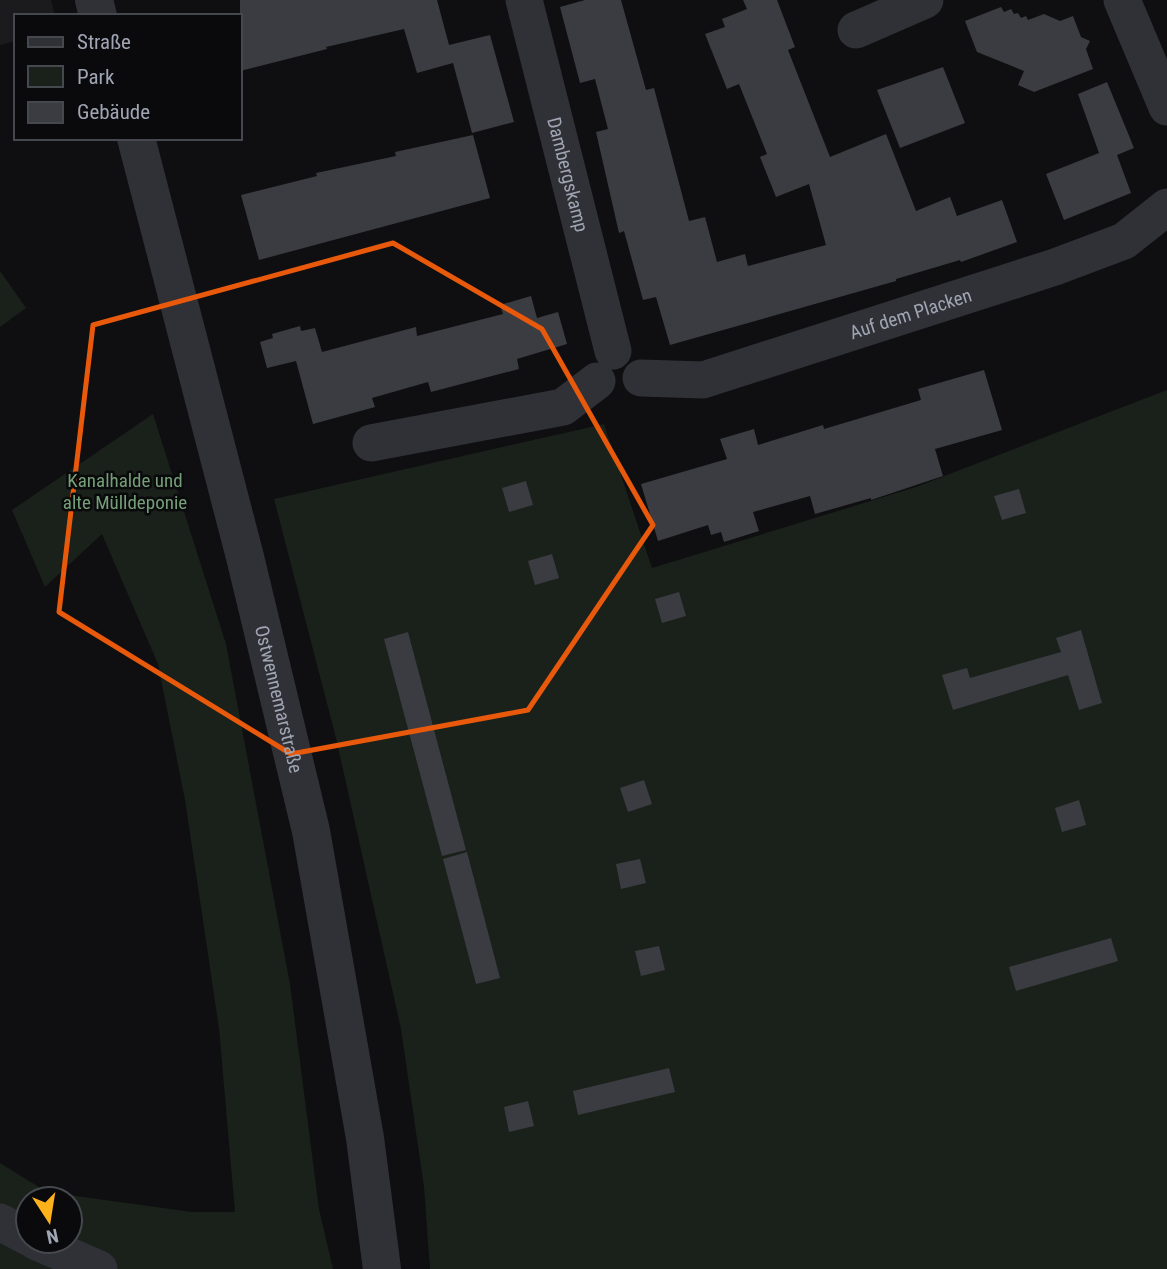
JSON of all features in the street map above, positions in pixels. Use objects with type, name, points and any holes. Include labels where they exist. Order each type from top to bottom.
[{"type":"street","name":"Dambergskamp","points":[[524,0],[605,366]]},
{"type":"street","points":[[856,30],[925,0]]},
{"type":"street","points":[[1122,0],[1167,107]]},
{"type":"street","name":"Ostwennemarstraße","points":[[137,140],[245,557],[311,831],[365,1138],[382,1269]]},
{"type":"street","name":"Auf dem Placken","points":[[605,366],[603,391],[618,397],[629,394],[641,378],[703,380],[1055,267],[1124,241],[1167,207]]},
{"type":"street","points":[[371,443],[563,407],[605,366]]},
{"type":"street","points":[[68,1255],[99,1269]]},
{"type":"highlighted area","points":[[393,243],[542,329],[653,525],[528,710],[291,754],[59,612],[93,325]]},
{"type":"shaded area","points":[[0,0],[51,0],[54,14],[14,14],[14,42],[0,45]]},
{"type":"green space","points":[[0,271],[26,308],[0,327]]},
{"type":"green space","points":[[1167,390],[1167,1269],[430,1269],[424,1187],[401,1029],[336,738],[274,499],[604,424],[652,568],[916,487]]},
{"type":"green space","name":"Kanalhalde und alte Mülldeponie","points":[[153,414],[226,644],[290,984],[319,1209],[333,1269],[0,1269],[0,1163],[36,1185],[14,1185],[14,1255],[84,1255],[84,1197],[192,1212],[235,1212],[219,1028],[185,800],[158,664],[102,534],[45,587],[12,510]]},
{"type":"building","points":[[240,0],[437,0],[449,45],[490,35],[514,122],[472,133],[453,63],[417,73],[404,29],[242,70]]},
{"type":"building","points":[[585,0],[621,0],[646,90],[654,88],[689,221],[705,217],[717,262],[745,254],[748,266],[826,245],[809,184],[776,197],[760,157],[767,154],[739,84],[727,89],[705,34],[725,27],[722,19],[747,9],[743,0],[777,0],[795,47],[788,50],[830,157],[886,134],[916,211],[950,197],[957,216],[1002,200],[1017,242],[961,262],[960,260],[896,281],[670,345],[656,297],[643,300],[624,231],[619,233],[596,132],[608,129],[595,79],[580,83],[560,7]]},
{"type":"building","points":[[1001,7],[1004,12],[1011,9],[1014,14],[1018,13],[1021,18],[1026,16],[1028,20],[1044,14],[1060,21],[1073,16],[1081,37],[1090,41],[1086,49],[1093,69],[1034,92],[1018,85],[1024,71],[977,52],[965,21]]},
{"type":"building","points":[[943,67],[965,123],[900,148],[877,90]]},
{"type":"building","points":[[1107,82],[1134,148],[1117,155],[1131,193],[1064,220],[1046,174],[1099,153],[1078,94]]},
{"type":"building","points":[[473,135],[490,198],[259,260],[241,195],[317,176],[316,173],[396,156],[395,152]]},
{"type":"building","points":[[531,296],[537,318],[558,312],[567,344],[517,359],[519,369],[431,392],[428,382],[372,398],[375,407],[313,424],[296,361],[267,368],[260,342],[273,338],[272,334],[300,326],[301,331],[315,328],[322,352],[416,327],[417,336],[503,314],[500,305]]},
{"type":"building","points":[[984,370],[1002,430],[935,449],[943,476],[871,500],[815,514],[810,496],[753,512],[759,531],[724,542],[721,532],[711,535],[708,525],[658,541],[641,484],[727,459],[720,439],[754,429],[758,445],[823,425],[824,429],[921,400],[918,389]]},
{"type":"building","points":[[526,481],[533,505],[509,512],[502,488]]},
{"type":"building","points":[[1019,489],[1026,513],[1002,520],[994,496]]},
{"type":"building","points":[[552,554],[559,578],[535,585],[528,561]]},
{"type":"building","points":[[679,592],[686,616],[662,623],[655,599]]},
{"type":"building","points":[[1081,630],[1102,703],[1079,710],[1068,675],[953,710],[942,675],[967,668],[970,678],[1061,652],[1056,638]]},
{"type":"building","points":[[408,632],[466,850],[442,856],[384,639]]},
{"type":"building","points":[[644,780],[652,804],[628,812],[620,788]]},
{"type":"building","points":[[1079,800],[1086,825],[1062,832],[1055,808]]},
{"type":"building","points":[[467,852],[500,978],[476,984],[443,859]]},
{"type":"building","points":[[640,859],[646,883],[621,889],[616,864]]},
{"type":"building","points":[[1111,938],[1118,961],[1016,991],[1009,967]]},
{"type":"building","points":[[659,946],[665,970],[641,976],[635,951]]},
{"type":"building","points":[[669,1068],[675,1092],[578,1115],[573,1091]]},
{"type":"building","points":[[528,1101],[534,1126],[509,1132],[504,1107]]}]
